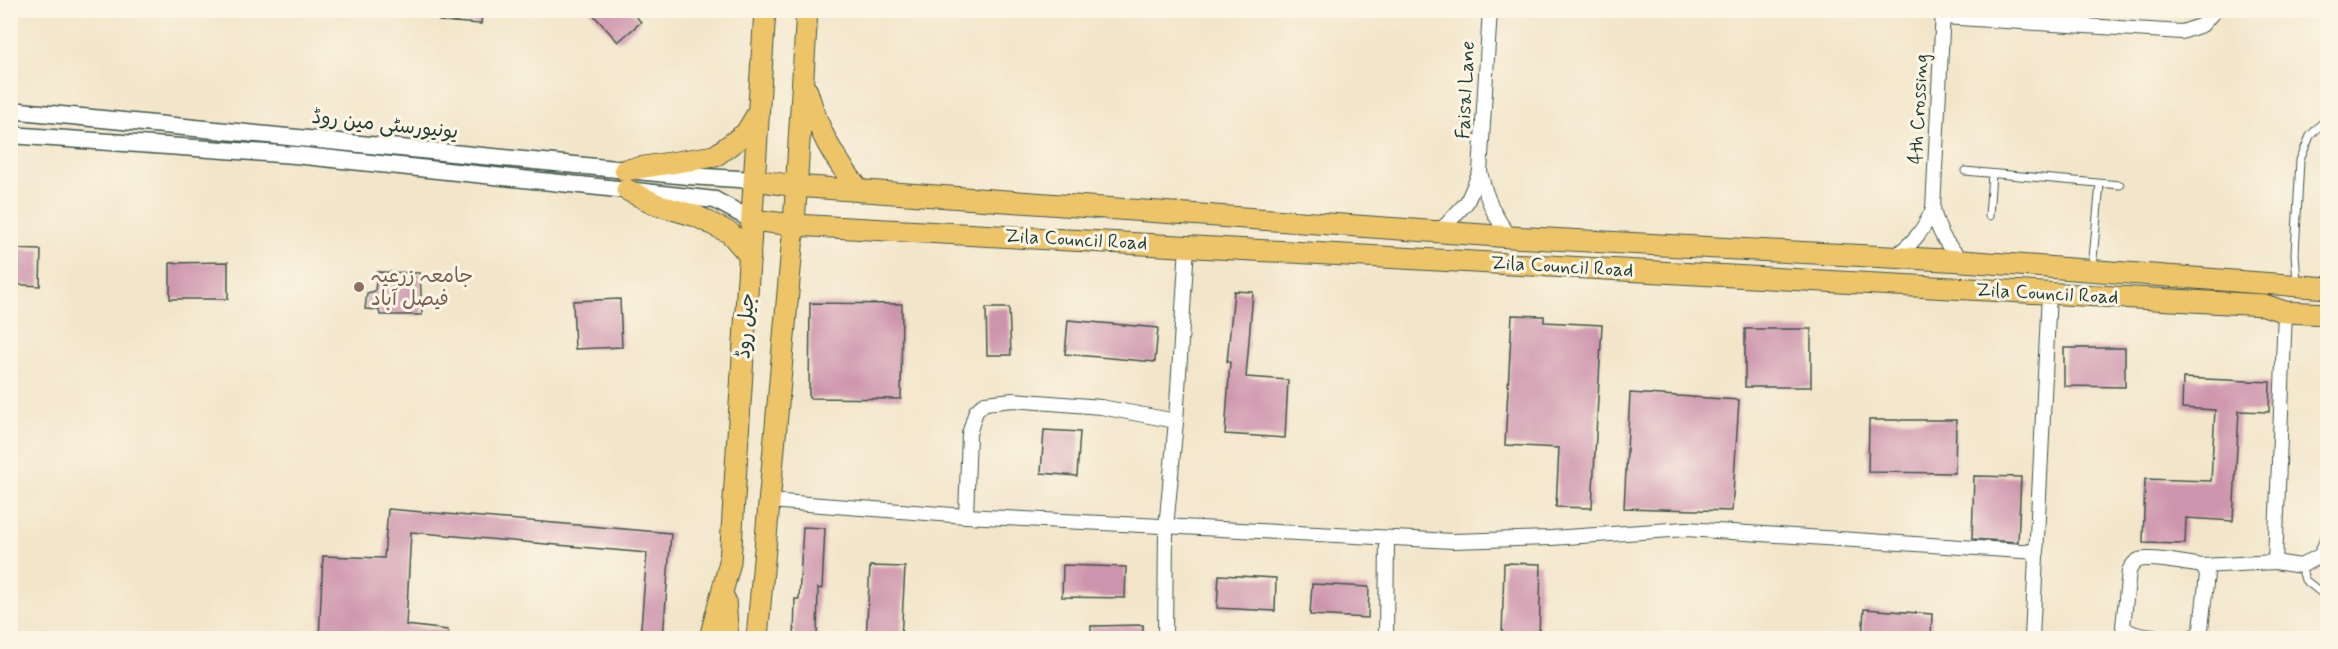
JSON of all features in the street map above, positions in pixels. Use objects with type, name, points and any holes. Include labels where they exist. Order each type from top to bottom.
[{"type":"main road","name":"جیل روڈ","points":[[710,639],[730,562],[765,10]]},
{"type":"main road","name":"جیل روڈ","points":[[757,639],[794,225],[807,10]]},
{"type":"main road","points":[[803,76],[815,119],[837,162],[860,191]]},
{"type":"main road","points":[[626,180],[715,156],[746,133],[759,113]]},
{"type":"main road","points":[[626,180],[658,205],[696,216],[729,233],[750,256]]},
{"type":"main road","name":"Zila Council Road","points":[[755,180],[860,191],[1511,237],[1963,261],[2328,288]]},
{"type":"main road","name":"Zila Council Road","points":[[752,220],[794,225],[2265,304],[2285,312],[2328,314]]},
{"type":"main road","points":[[724,585],[728,639]]},
{"type":"street","name":"Faisal Lane","points":[[1433,231],[1445,226],[1467,202],[1480,172],[1490,10]]},
{"type":"street","points":[[1943,14],[2182,32],[2192,31],[2202,25],[2215,10]]},
{"type":"street","name":"4th Crossing","points":[[1943,14],[1933,209],[1938,229],[1948,247],[1963,261]]},
{"type":"street","name":"یونیورسٹی مین روڈ","points":[[10,110],[275,135],[626,180],[715,201],[752,220]]},
{"type":"street","name":"یونیورسٹی مین روڈ","points":[[10,135],[626,180],[755,180]]},
{"type":"street","points":[[272,154],[275,135]]},
{"type":"street","name":"Faisal Lane","points":[[1480,172],[1491,208],[1511,237]]},
{"type":"street","name":"4th Crossing","points":[[1892,258],[1910,246],[1924,229],[1933,209]]},
{"type":"street","points":[[1165,639],[1166,528],[1176,421],[1186,246]]},
{"type":"street","points":[[2032,639],[2049,294]]},
{"type":"street","points":[[2275,562],[2285,312]]},
{"type":"street","points":[[966,516],[969,434],[976,411],[985,403],[1013,400],[1101,407],[1176,421]]},
{"type":"street","points":[[769,501],[1166,528],[1453,541],[1686,529],[2037,552]]},
{"type":"street","points":[[1386,639],[1387,538]]},
{"type":"street","points":[[2182,639],[2157,638],[2129,632],[2123,626],[2132,566],[2139,560],[2174,561],[2202,566],[2275,562],[2301,566],[2321,555],[2328,538]]},
{"type":"street","points":[[2189,639],[2198,634],[2201,628],[2207,574],[2202,566]]},
{"type":"lane","points":[[2297,286],[2295,253],[2300,160],[2310,136],[2324,121],[2328,120]]},
{"type":"lane","points":[[1965,171],[2120,185]]},
{"type":"lane","points":[[1989,216],[1992,174]]},
{"type":"lane","points":[[2092,272],[2100,184]]},
{"type":"lane","points":[[2301,566],[2305,580],[2328,598]]},
{"type":"building","points":[[439,10],[482,10],[481,24],[439,21]]},
{"type":"building","points":[[589,10],[630,10],[641,22],[618,42]]},
{"type":"building","points":[[10,249],[41,250],[40,286],[10,284]]},
{"type":"building","points":[[228,262],[228,299],[170,299],[170,263]]},
{"type":"building","points":[[377,272],[420,273],[422,315],[380,315],[379,310],[365,309],[367,293],[375,291]]},
{"type":"building","points":[[1234,291],[1253,292],[1246,377],[1288,380],[1285,438],[1225,434],[1230,362],[1227,362]]},
{"type":"building","points":[[620,299],[622,347],[575,349],[573,301]]},
{"type":"building","points":[[810,303],[902,304],[901,399],[809,398]]},
{"type":"building","points":[[986,308],[1009,308],[1011,355],[987,355]]},
{"type":"building","points":[[1512,315],[1544,316],[1544,322],[1602,325],[1592,508],[1556,507],[1559,448],[1505,445]]},
{"type":"building","points":[[1068,320],[1158,328],[1155,362],[1065,354]]},
{"type":"building","points":[[1745,329],[1811,329],[1811,387],[1745,387]]},
{"type":"building","points":[[2064,348],[2125,348],[2125,387],[2064,386]]},
{"type":"building","points":[[2183,378],[2270,382],[2269,412],[2239,411],[2233,521],[2186,518],[2185,544],[2143,543],[2145,479],[2211,481],[2215,410],[2182,408]]},
{"type":"building","points":[[1630,393],[1739,400],[1732,511],[1624,508]]},
{"type":"building","points":[[1869,420],[1956,420],[1955,473],[1868,472]]},
{"type":"building","points":[[1044,430],[1080,432],[1077,476],[1041,473]]},
{"type":"building","points":[[1974,476],[2021,477],[2018,542],[1972,539]]},
{"type":"building","points":[[388,509],[671,533],[663,639],[640,639],[647,553],[411,532],[406,625],[448,630],[447,639],[319,639],[323,556],[384,558]]},
{"type":"building","points":[[803,527],[825,528],[822,589],[818,588],[817,639],[794,639],[795,599],[799,599]]},
{"type":"building","points":[[1504,563],[1541,564],[1539,639],[1502,639]]},
{"type":"building","points":[[1063,565],[1126,567],[1125,598],[1062,597]]},
{"type":"building","points":[[870,566],[905,567],[901,639],[866,639]]},
{"type":"building","points":[[1219,575],[1276,578],[1275,611],[1217,608]]},
{"type":"building","points":[[1312,584],[1369,587],[1368,618],[1310,615]]},
{"type":"building","points":[[1864,609],[1932,614],[1931,639],[1862,639]]},
{"type":"building","points":[[1143,625],[1143,639],[1091,639],[1091,626]]},
{"type":"place","name":"جامعہ زرعیہ فیصل آباد","points":[[359,287]]}]
